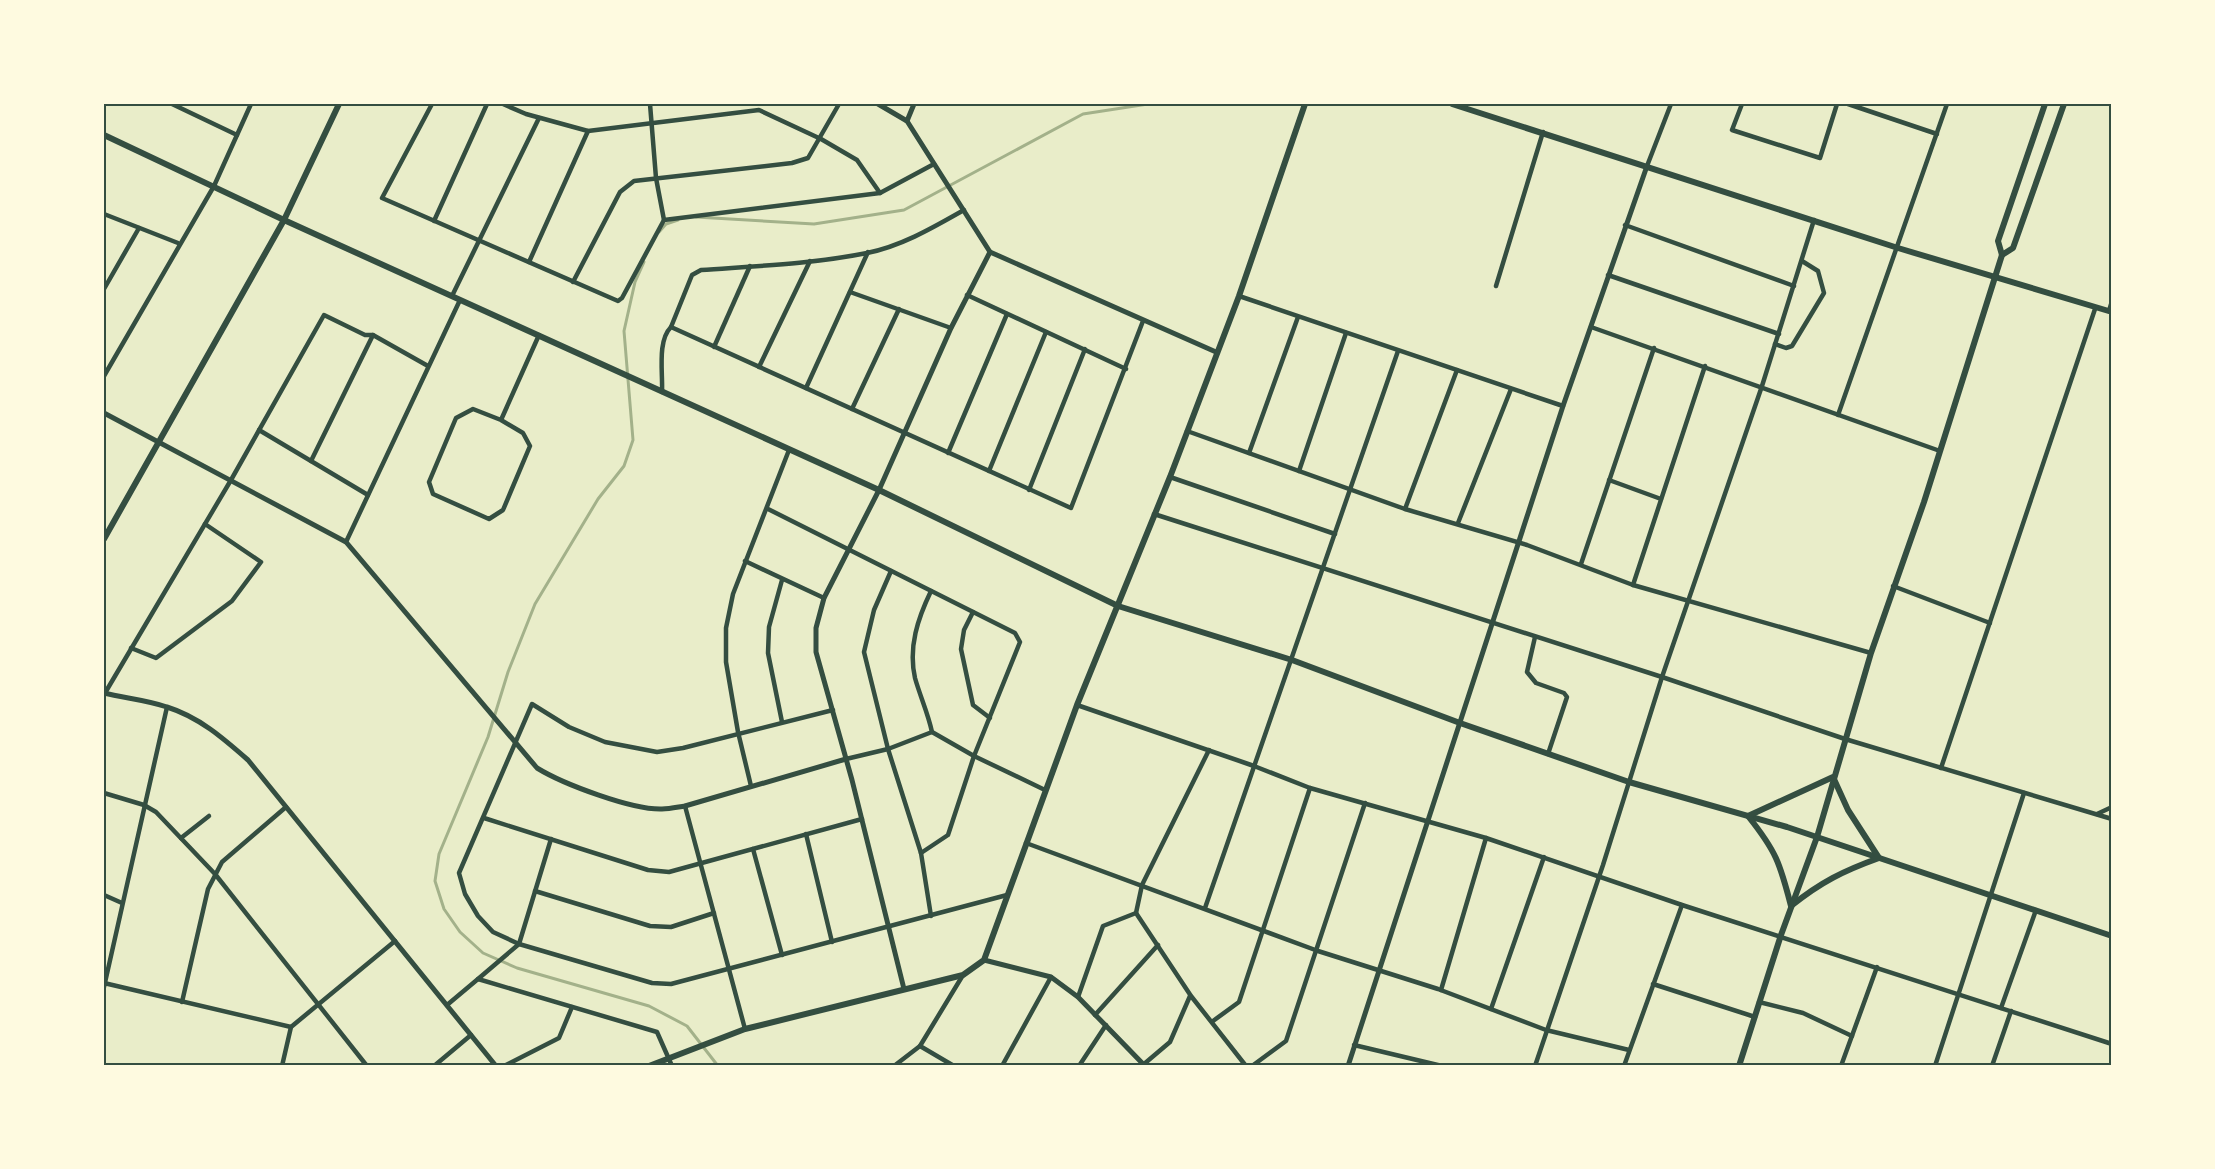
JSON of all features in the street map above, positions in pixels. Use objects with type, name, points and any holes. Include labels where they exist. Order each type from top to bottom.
[{"type":"main road","points":[[104,539],[284,220],[339,104]]},
{"type":"main road","points":[[649,1065],[745,1029],[963,975],[984,960],[1077,705],[1170,477],[1239,296],[1305,104]]},
{"type":"main road","points":[[1452,104],[1898,248],[2095,309],[2110,311]]},
{"type":"main road","points":[[1739,1065],[1781,935],[1817,837],[1871,653],[1940,451],[2002,255],[1998,241],[2045,104]]},
{"type":"main road","points":[[2002,255],[2013,248],[2064,104]]},
{"type":"main road","points":[[104,135],[284,220],[879,490],[1118,606],[1292,660],[1460,723],[1629,782],[1817,837],[2112,936]]},
{"type":"main road","points":[[1748,816],[1833,777]]},
{"type":"main road","points":[[1833,777],[1848,810],[1879,858]]},
{"type":"main road","points":[[1748,816],[1773,848],[1781,866],[1791,906]]},
{"type":"main road","points":[[1791,906],[1822,881],[1879,858]]},
{"type":"street","points":[[172,104],[237,135]]},
{"type":"street","points":[[187,111],[191,104]]},
{"type":"street","points":[[104,376],[178,243],[214,186],[251,104]]},
{"type":"street","points":[[432,104],[382,198],[613,300],[622,298],[664,220],[656,178],[650,104]]},
{"type":"street","points":[[434,221],[487,104]]},
{"type":"street","points":[[502,104],[539,118],[588,131],[759,110],[821,139],[856,160],[880,194]]},
{"type":"street","points":[[573,282],[620,192],[634,181],[792,163],[808,158],[821,139],[839,104]]},
{"type":"street","points":[[878,104],[907,121],[990,252],[1216,352]]},
{"type":"street","points":[[907,121],[914,104]]},
{"type":"street","points":[[1348,1065],[1563,406],[1625,225],[1671,104]]},
{"type":"street","points":[[1742,104],[1732,130],[1820,158],[1837,104]]},
{"type":"street","points":[[1848,104],[1937,134]]},
{"type":"street","points":[[1838,415],[1947,104]]},
{"type":"street","points":[[452,296],[539,118]]},
{"type":"street","points":[[529,262],[588,131]]},
{"type":"street","points":[[1496,286],[1543,132]]},
{"type":"street","points":[[664,220],[880,194],[934,164]]},
{"type":"street","points":[[659,391],[666,332],[692,275],[701,270],[810,261],[868,252],[920,233],[964,210]]},
{"type":"street","points":[[104,214],[178,243]]},
{"type":"street","points":[[1535,1065],[1662,677],[1690,602],[1762,386],[1814,220]]},
{"type":"street","points":[[1625,225],[1794,286]]},
{"type":"street","points":[[104,289],[139,228]]},
{"type":"street","points":[[806,388],[868,252]]},
{"type":"street","points":[[904,989],[862,819],[816,652],[816,628],[824,598],[879,490],[951,328],[990,252]]},
{"type":"street","points":[[759,367],[810,261]]},
{"type":"street","points":[[1775,344],[1786,348],[1792,346],[1824,292],[1818,271],[1802,261]]},
{"type":"street","points":[[714,347],[750,266]]},
{"type":"street","points":[[1608,275],[1779,334]]},
{"type":"street","points":[[850,292],[951,328]]},
{"type":"street","points":[[967,295],[1126,369]]},
{"type":"street","points":[[1239,296],[1563,406]]},
{"type":"street","points":[[346,542],[460,300]]},
{"type":"street","points":[[2110,311],[2112,301]]},
{"type":"street","points":[[852,409],[899,309]]},
{"type":"street","points":[[1941,768],[2095,309]]},
{"type":"street","points":[[948,453],[1007,314]]},
{"type":"street","points":[[428,366],[373,335],[365,335],[324,315],[231,480],[104,693],[167,707],[195,719],[221,736],[248,760],[496,1065]]},
{"type":"street","points":[[1250,453],[1298,317]]},
{"type":"street","points":[[670,327],[1071,508],[1143,321]]},
{"type":"street","points":[[1591,327],[1940,451]]},
{"type":"street","points":[[989,471],[1046,332]]},
{"type":"street","points":[[1299,471],[1346,333]]},
{"type":"street","points":[[311,461],[373,335]]},
{"type":"street","points":[[501,420],[539,335]]},
{"type":"street","points":[[1581,564],[1654,348]]},
{"type":"street","points":[[1029,490],[1085,350]]},
{"type":"street","points":[[1205,908],[1398,351]]},
{"type":"street","points":[[104,359],[111,362]]},
{"type":"street","points":[[1633,585],[1705,366]]},
{"type":"street","points":[[1405,509],[1457,370]]},
{"type":"street","points":[[1458,523],[1511,389]]},
{"type":"street","points":[[472,409],[501,420],[522,432],[530,446],[503,510],[489,519],[433,494],[429,482],[456,418],[472,409]]},
{"type":"street","points":[[104,413],[346,542],[537,768],[555,780],[639,807],[662,809],[686,806],[888,749],[932,732]]},
{"type":"street","points":[[259,430],[368,495]]},
{"type":"street","points":[[1187,431],[1405,509],[1458,523],[1581,564],[1633,585],[1871,653]]},
{"type":"street","points":[[751,786],[738,732],[726,662],[726,628],[745,561],[768,509],[789,450]]},
{"type":"street","points":[[1170,477],[1335,534]]},
{"type":"street","points":[[1609,480],[1661,499]]},
{"type":"street","points":[[768,509],[1015,633],[1020,642],[975,756],[948,835],[921,853]]},
{"type":"street","points":[[1154,514],[1662,677],[1845,739],[2112,819]]},
{"type":"street","points":[[131,648],[156,658],[232,601],[261,562],[205,524]]},
{"type":"street","points":[[745,561],[824,598]]},
{"type":"street","points":[[891,571],[874,610],[864,652],[888,749],[921,853],[931,916]]},
{"type":"street","points":[[782,580],[769,627],[768,653],[782,722]]},
{"type":"street","points":[[1893,586],[1989,623]]},
{"type":"street","points":[[931,591],[918,618],[913,652],[915,677],[928,710],[932,732]]},
{"type":"street","points":[[973,612],[964,630],[961,649],[973,705],[990,718]]},
{"type":"street","points":[[1535,637],[1527,672],[1536,682],[1564,693],[1567,697],[1548,754]]},
{"type":"street","points":[[833,710],[738,732],[683,748],[657,752],[605,742],[569,727],[532,704],[517,744],[459,873],[465,894],[478,916],[493,932],[519,944],[652,983],[671,984],[1007,895]]},
{"type":"street","points":[[1077,705],[1254,766],[1310,788],[1486,838],[1682,905],[1781,935],[2112,1044]]},
{"type":"street","points":[[167,707],[104,984],[291,1027]]},
{"type":"street","points":[[932,732],[1045,790]]},
{"type":"street","points":[[1209,750],[1142,885],[1136,913],[1191,996],[1246,1065]]},
{"type":"street","points":[[1213,1021],[1239,1002],[1310,788]]},
{"type":"street","points":[[104,793],[144,805],[156,812],[215,874],[367,1065]]},
{"type":"street","points":[[1935,1065],[2024,793]]},
{"type":"street","points":[[1252,1065],[1286,1041],[1318,951],[1365,804]]},
{"type":"street","points":[[686,806],[745,1029]]},
{"type":"street","points":[[182,1002],[208,889],[215,874],[222,862],[286,807]]},
{"type":"street","points":[[2097,814],[2112,807]]},
{"type":"street","points":[[181,838],[209,816]]},
{"type":"street","points":[[484,818],[648,870],[669,872],[862,819]]},
{"type":"street","points":[[806,834],[832,942]]},
{"type":"street","points":[[1441,990],[1486,838]]},
{"type":"street","points":[[447,1005],[519,944],[551,839]]},
{"type":"street","points":[[1026,843],[1318,951],[1441,990],[1546,1030],[1629,1050]]},
{"type":"street","points":[[753,849],[782,955]]},
{"type":"street","points":[[1491,1009],[1544,857]]},
{"type":"street","points":[[535,891],[650,926],[671,927],[714,913]]},
{"type":"street","points":[[104,895],[123,903]]},
{"type":"street","points":[[1624,1065],[1682,905]]},
{"type":"street","points":[[2001,1008],[2036,910]]},
{"type":"street","points":[[1078,997],[1102,926],[1136,913]]},
{"type":"street","points":[[282,1065],[291,1027],[395,941]]},
{"type":"street","points":[[1095,1015],[1158,945]]},
{"type":"street","points":[[984,960],[1051,977],[1078,997],[1144,1065],[1170,1042],[1191,996]]},
{"type":"street","points":[[1841,1065],[1877,967]]},
{"type":"street","points":[[894,1065],[920,1046],[963,975]]},
{"type":"street","points":[[1002,1065],[1051,977]]},
{"type":"street","points":[[478,979],[657,1032],[672,1065]]},
{"type":"street","points":[[1653,984],[1755,1017]]},
{"type":"street","points":[[1759,1002],[1803,1013],[1852,1036]]},
{"type":"street","points":[[504,1065],[559,1038],[572,1007]]},
{"type":"street","points":[[1992,1065],[2011,1011]]},
{"type":"street","points":[[1079,1065],[1106,1026]]},
{"type":"street","points":[[434,1065],[471,1035]]},
{"type":"street","points":[[1354,1045],[1442,1065]]},
{"type":"street","points":[[920,1046],[954,1065]]},
{"type":"waterway","points":[[696,217],[814,224],[904,210],[1083,114],[1148,104]]},
{"type":"waterway","points":[[659,232],[666,224],[678,220]]},
{"type":"waterway","points":[[644,262],[635,282],[624,331],[633,440],[624,466],[598,499],[535,604],[508,672],[488,737],[439,854],[435,881],[444,909],[460,932],[483,953],[517,968],[649,1006],[687,1026],[718,1066]]}]
